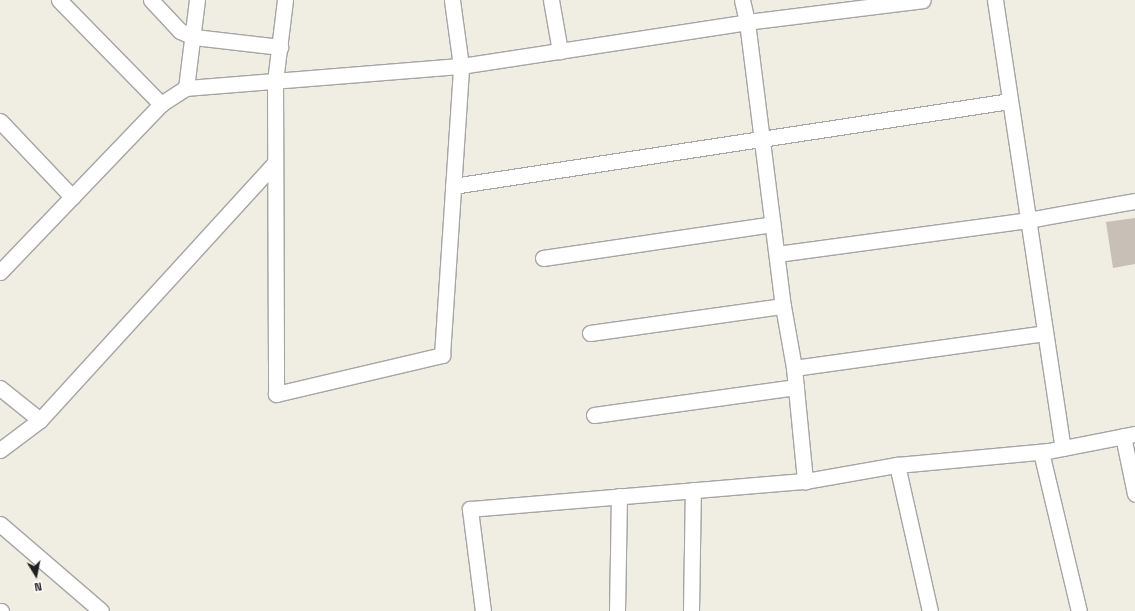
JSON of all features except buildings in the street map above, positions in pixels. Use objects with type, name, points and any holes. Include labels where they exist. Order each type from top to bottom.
[{"type":"street","points":[[59,0],[161,104]]},
{"type":"street","points":[[151,0],[180,31],[194,37],[280,48]]},
{"type":"street","points":[[186,88],[194,37],[197,0]]},
{"type":"street","points":[[285,0],[275,82],[276,394],[442,355],[461,66],[452,0]]},
{"type":"street","points":[[551,0],[560,51]]},
{"type":"street","points":[[742,0],[747,22],[763,141],[783,306],[794,368],[805,481]]},
{"type":"street","points":[[3,262],[72,197],[161,104],[186,88],[461,66],[747,22],[923,0]]},
{"type":"street","points":[[995,0],[1063,448]]},
{"type":"street","points":[[453,186],[763,141],[1010,101]]},
{"type":"street","points":[[0,121],[72,197]]},
{"type":"street","points":[[0,450],[40,420],[275,163]]},
{"type":"street","points":[[777,254],[1028,220],[1135,201]]},
{"type":"street","points":[[543,258],[773,224]]},
{"type":"street","points":[[590,333],[783,306]]},
{"type":"street","points":[[794,368],[1045,333]]},
{"type":"street","points":[[0,388],[40,420]]},
{"type":"street","points":[[594,415],[796,388]]},
{"type":"street","points":[[483,611],[470,509],[805,481],[897,465],[1041,452],[1129,435],[1135,494]]},
{"type":"street","points":[[1041,452],[1079,611]]},
{"type":"street","points":[[897,465],[930,611]]},
{"type":"street","points":[[691,611],[693,490]]},
{"type":"street","points":[[617,611],[619,496]]},
{"type":"street","points":[[0,524],[101,611]]}]
